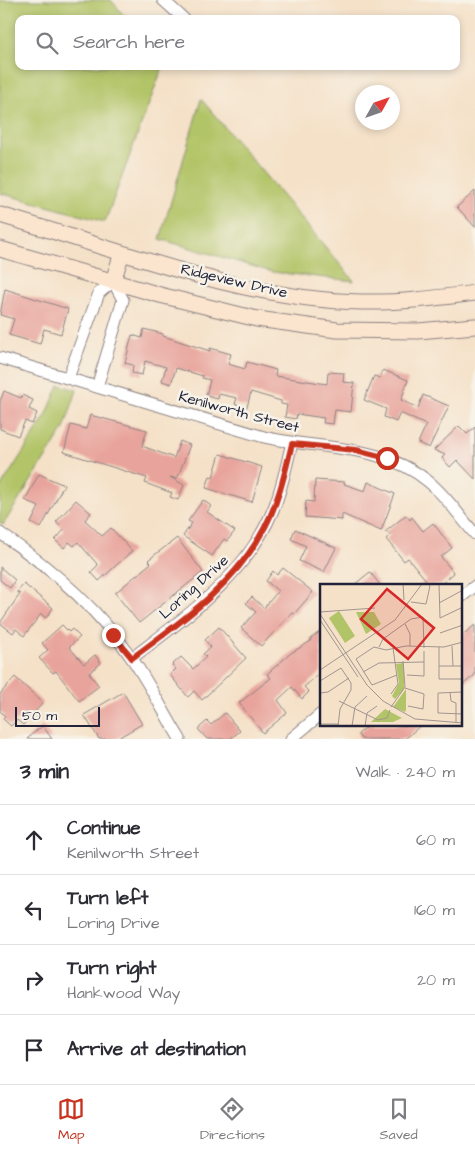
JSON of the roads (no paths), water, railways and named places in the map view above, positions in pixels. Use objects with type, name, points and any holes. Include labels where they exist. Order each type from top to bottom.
[{"type":"main road","name":"Ridgeview Drive","points":[[0,215],[122,253],[237,284],[315,298],[360,302],[403,302],[475,293]]},
{"type":"main road","name":"Ridgeview Drive","points":[[0,249],[160,295],[257,319],[337,330],[418,331],[475,326]]},
{"type":"main road","points":[[113,280],[122,253]]},
{"type":"street","points":[[163,0],[180,15]]},
{"type":"street","points":[[68,378],[99,293],[113,280],[123,300],[97,387]]},
{"type":"street","name":"Kenilworth Street","points":[[0,358],[292,444],[356,450],[398,463],[413,470],[438,489],[475,534]]},
{"type":"street","name":"Loring Drive","points":[[132,658],[183,620],[227,581],[241,565],[260,538],[274,509],[292,444]]},
{"type":"street","points":[[0,533],[33,556],[66,584],[95,614],[132,658],[180,739]]},
{"type":"street","points":[[462,596],[475,586]]},
{"type":"street","points":[[291,739],[320,715]]}]
